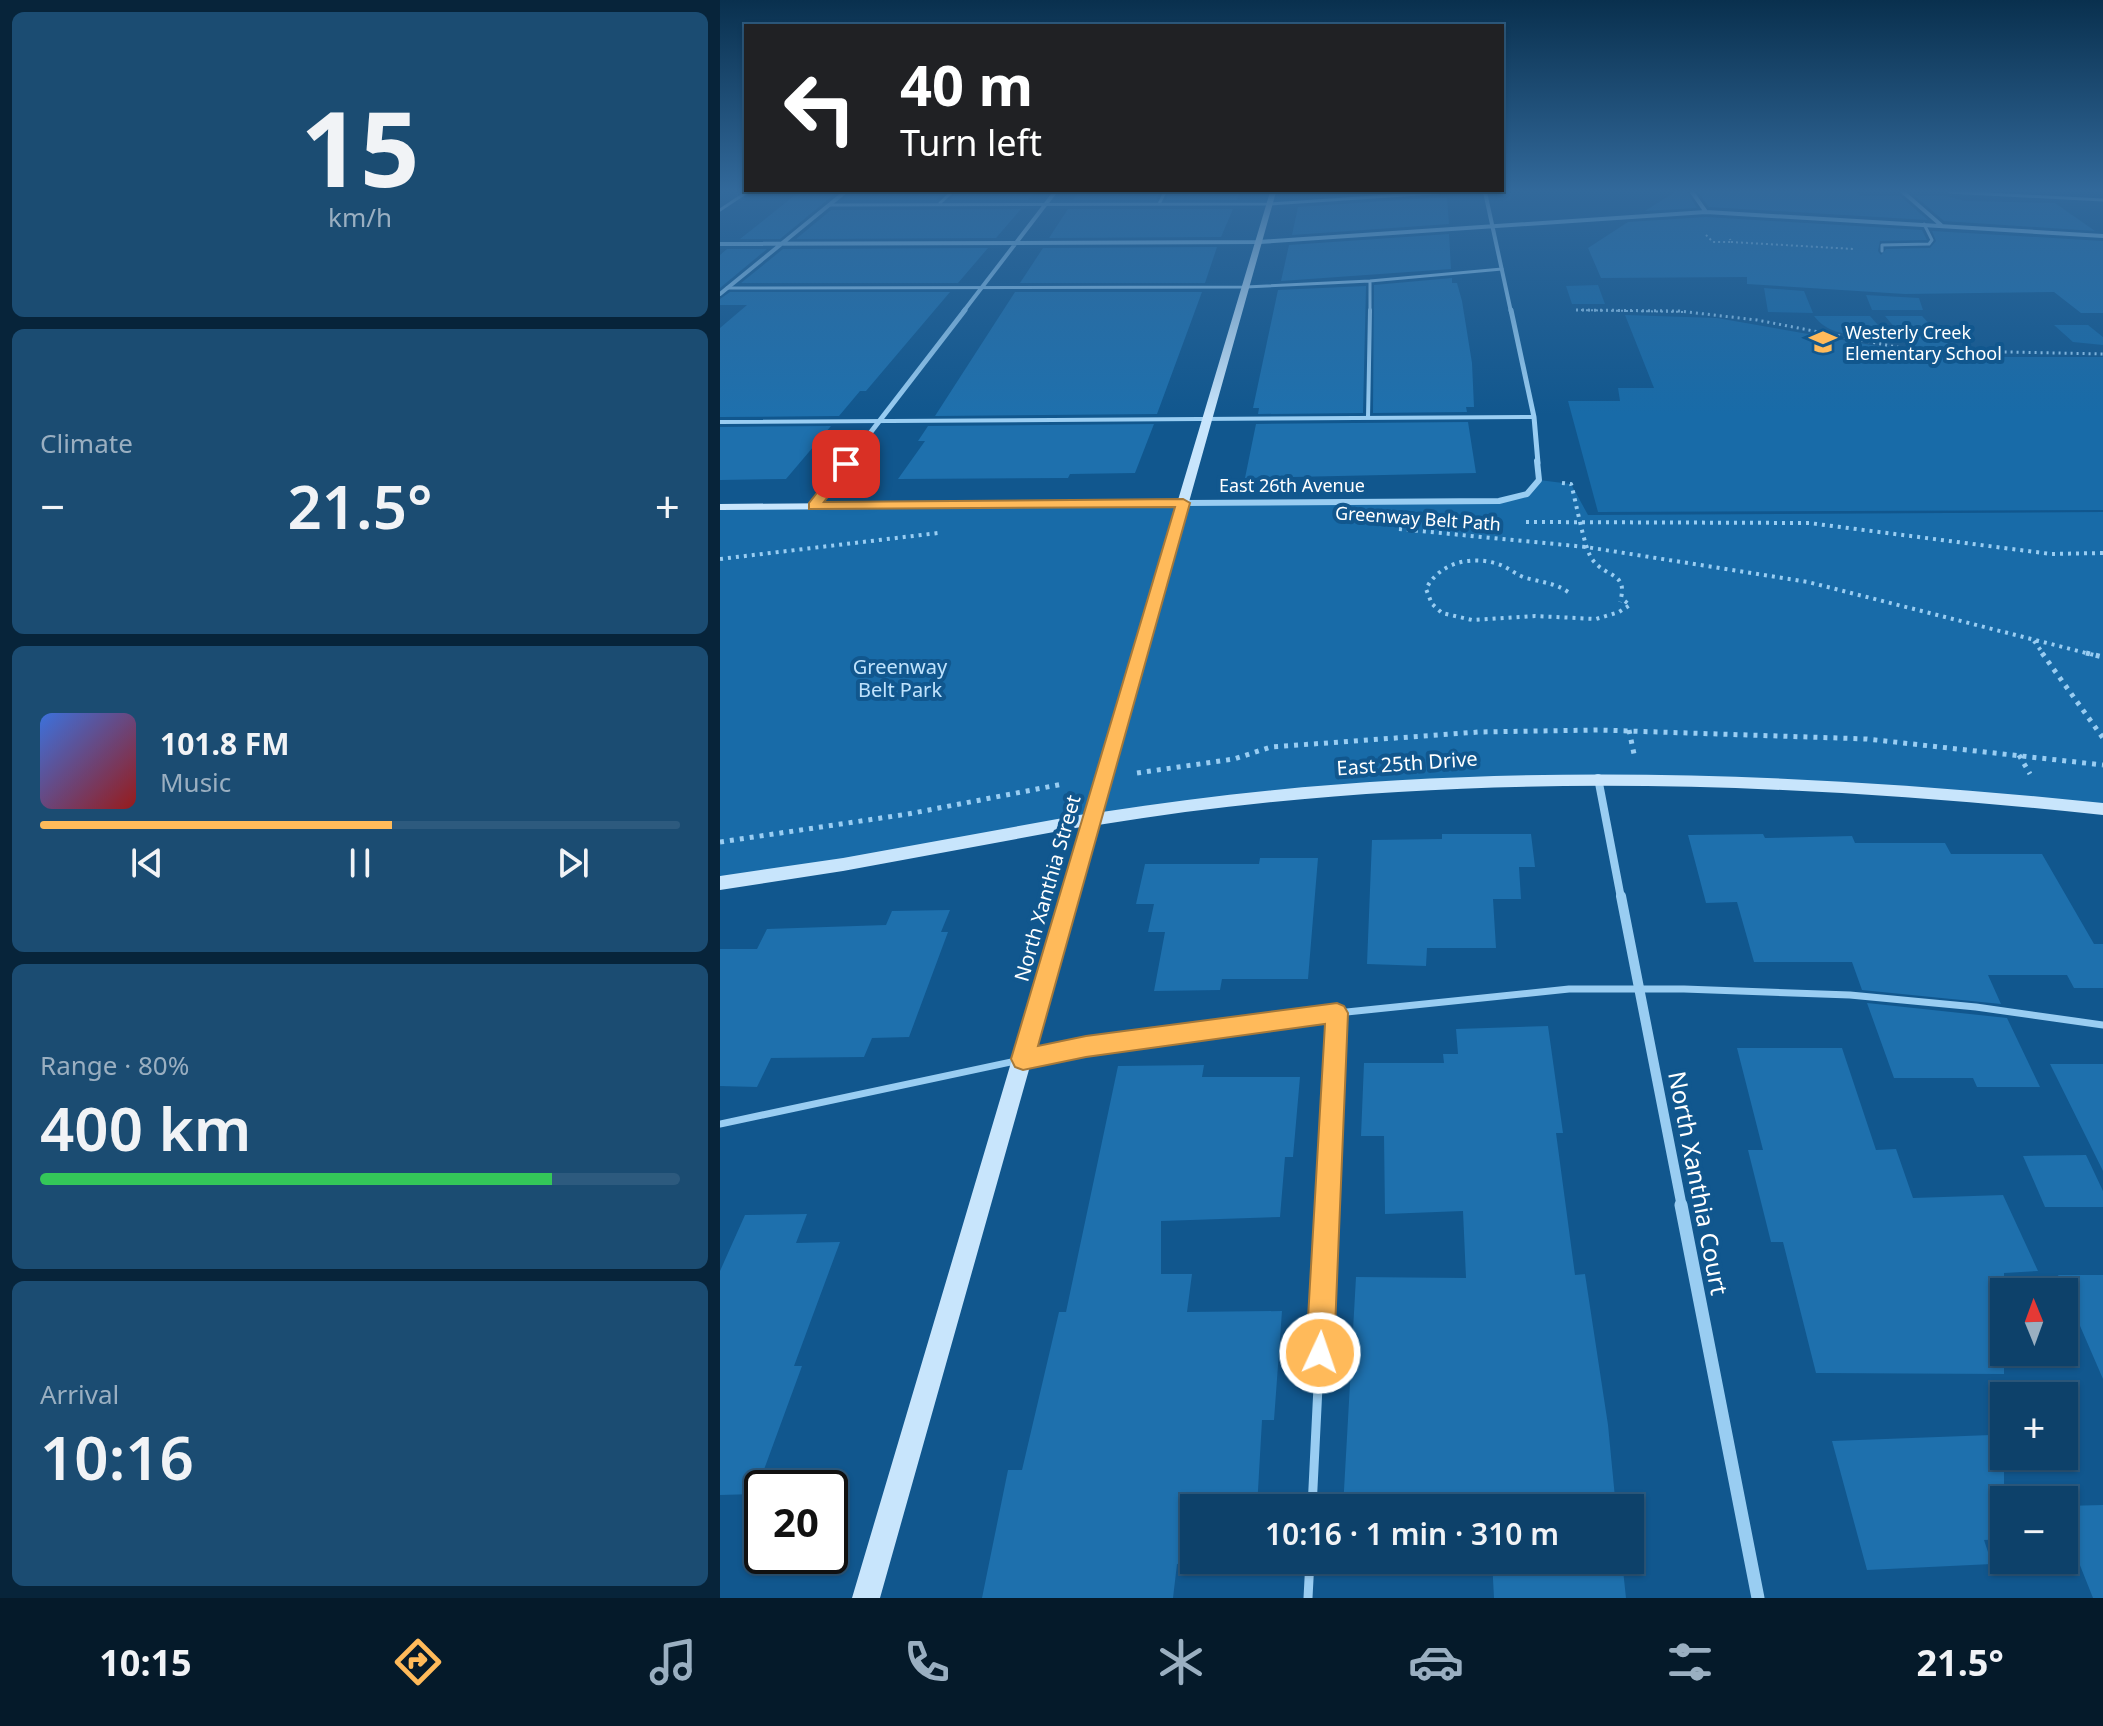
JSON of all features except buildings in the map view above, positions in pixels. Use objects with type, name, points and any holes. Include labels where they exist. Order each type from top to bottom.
[{"type":"street","points":[[720,294],[753,267]]},
{"type":"street","points":[[814,506],[998,267]]},
{"type":"street","name":"North Xanthia Street","points":[[866,1598],[1252,267]]},
{"type":"street","points":[[1502,269],[1534,417],[1539,480]]},
{"type":"street","name":"East 26th Avenue","points":[[720,507],[1499,501],[1527,494],[1539,480]]},
{"type":"street","name":"East 25th Drive","points":[[720,883],[1092,819],[1211,802],[1342,789],[1597,776],[1880,786],[2103,809]]},
{"type":"street","name":"North Xanthia Court","points":[[1597,776],[1758,1598]]},
{"type":"lane","points":[[727,288],[1246,287],[1370,281],[1502,269]]},
{"type":"lane","points":[[1368,418],[1370,281]]},
{"type":"lane","points":[[720,422],[1534,417]]},
{"type":"lane","points":[[720,1124],[1086,1046],[1337,1013],[1569,989],[1639,988],[1850,995],[1976,1007],[2103,1025]]},
{"type":"lane","points":[[1313,1494],[1337,1013]]},
{"type":"lane","points":[[1308,1598],[1309,1574]]},
{"type":"path","points":[[1576,310],[1679,311],[1757,320],[1912,350],[2103,354]]},
{"type":"path","points":[[1539,480],[1571,484],[1586,547],[1595,564],[1621,581],[1624,589],[1621,600],[1630,605],[1610,617],[1592,621],[1537,616],[1475,621],[1458,619],[1435,608],[1428,600],[1426,589],[1437,572],[1460,562],[1474,561],[1499,565],[1521,577],[1545,579],[1568,592]]},
{"type":"path","points":[[1521,522],[1809,523],[2051,554],[2103,553]]},
{"type":"path","points":[[1399,524],[1429,524]]},
{"type":"path","name":"Greenway Belt Path","points":[[1384,528],[1586,547],[1808,582],[2103,657]]},
{"type":"path","points":[[720,559],[948,532]]},
{"type":"path","points":[[2034,640],[2103,738]]},
{"type":"path","points":[[1629,730],[1635,755]]},
{"type":"path","points":[[1137,773],[1234,759],[1285,745],[1479,732],[1629,730],[1867,739],[2103,765]]},
{"type":"path","points":[[2019,755],[2032,778]]},
{"type":"path","points":[[720,842],[908,814],[1063,784]]},
{"type":"green space","points":[[1598,285],[1605,304],[1572,304],[1566,286]]},
{"type":"green space","points":[[1764,288],[1804,291],[1813,313],[1768,312]]},
{"type":"green space","points":[[1866,295],[1919,298],[1923,310],[1872,310]]},
{"type":"green space","points":[[1625,315],[1717,318],[1923,354],[2103,357],[2103,510],[1598,512],[1568,401],[1620,401],[1618,388],[1654,388]]},
{"type":"green space","points":[[1814,316],[1870,316],[1886,334],[1838,332],[1829,329]]},
{"type":"green space","points":[[1885,316],[1922,316],[1951,347],[1911,347]]},
{"type":"green space","points":[[2054,325],[2088,325],[2103,337],[2103,345],[2073,342]]},
{"type":"green space","name":"Greenway Belt Park","points":[[1539,480],[1571,484],[1588,515],[2103,512],[2103,809],[1597,776],[1211,802],[720,883],[720,507],[1499,501],[1527,494]]},
{"type":"place","name":"Westerly Creek Elementary School","points":[[1823,342]]},
{"type":"route","points":[[846,464],[814,506],[1183,503],[1023,1059],[1086,1046],[1337,1013],[1320,1353]]}]
